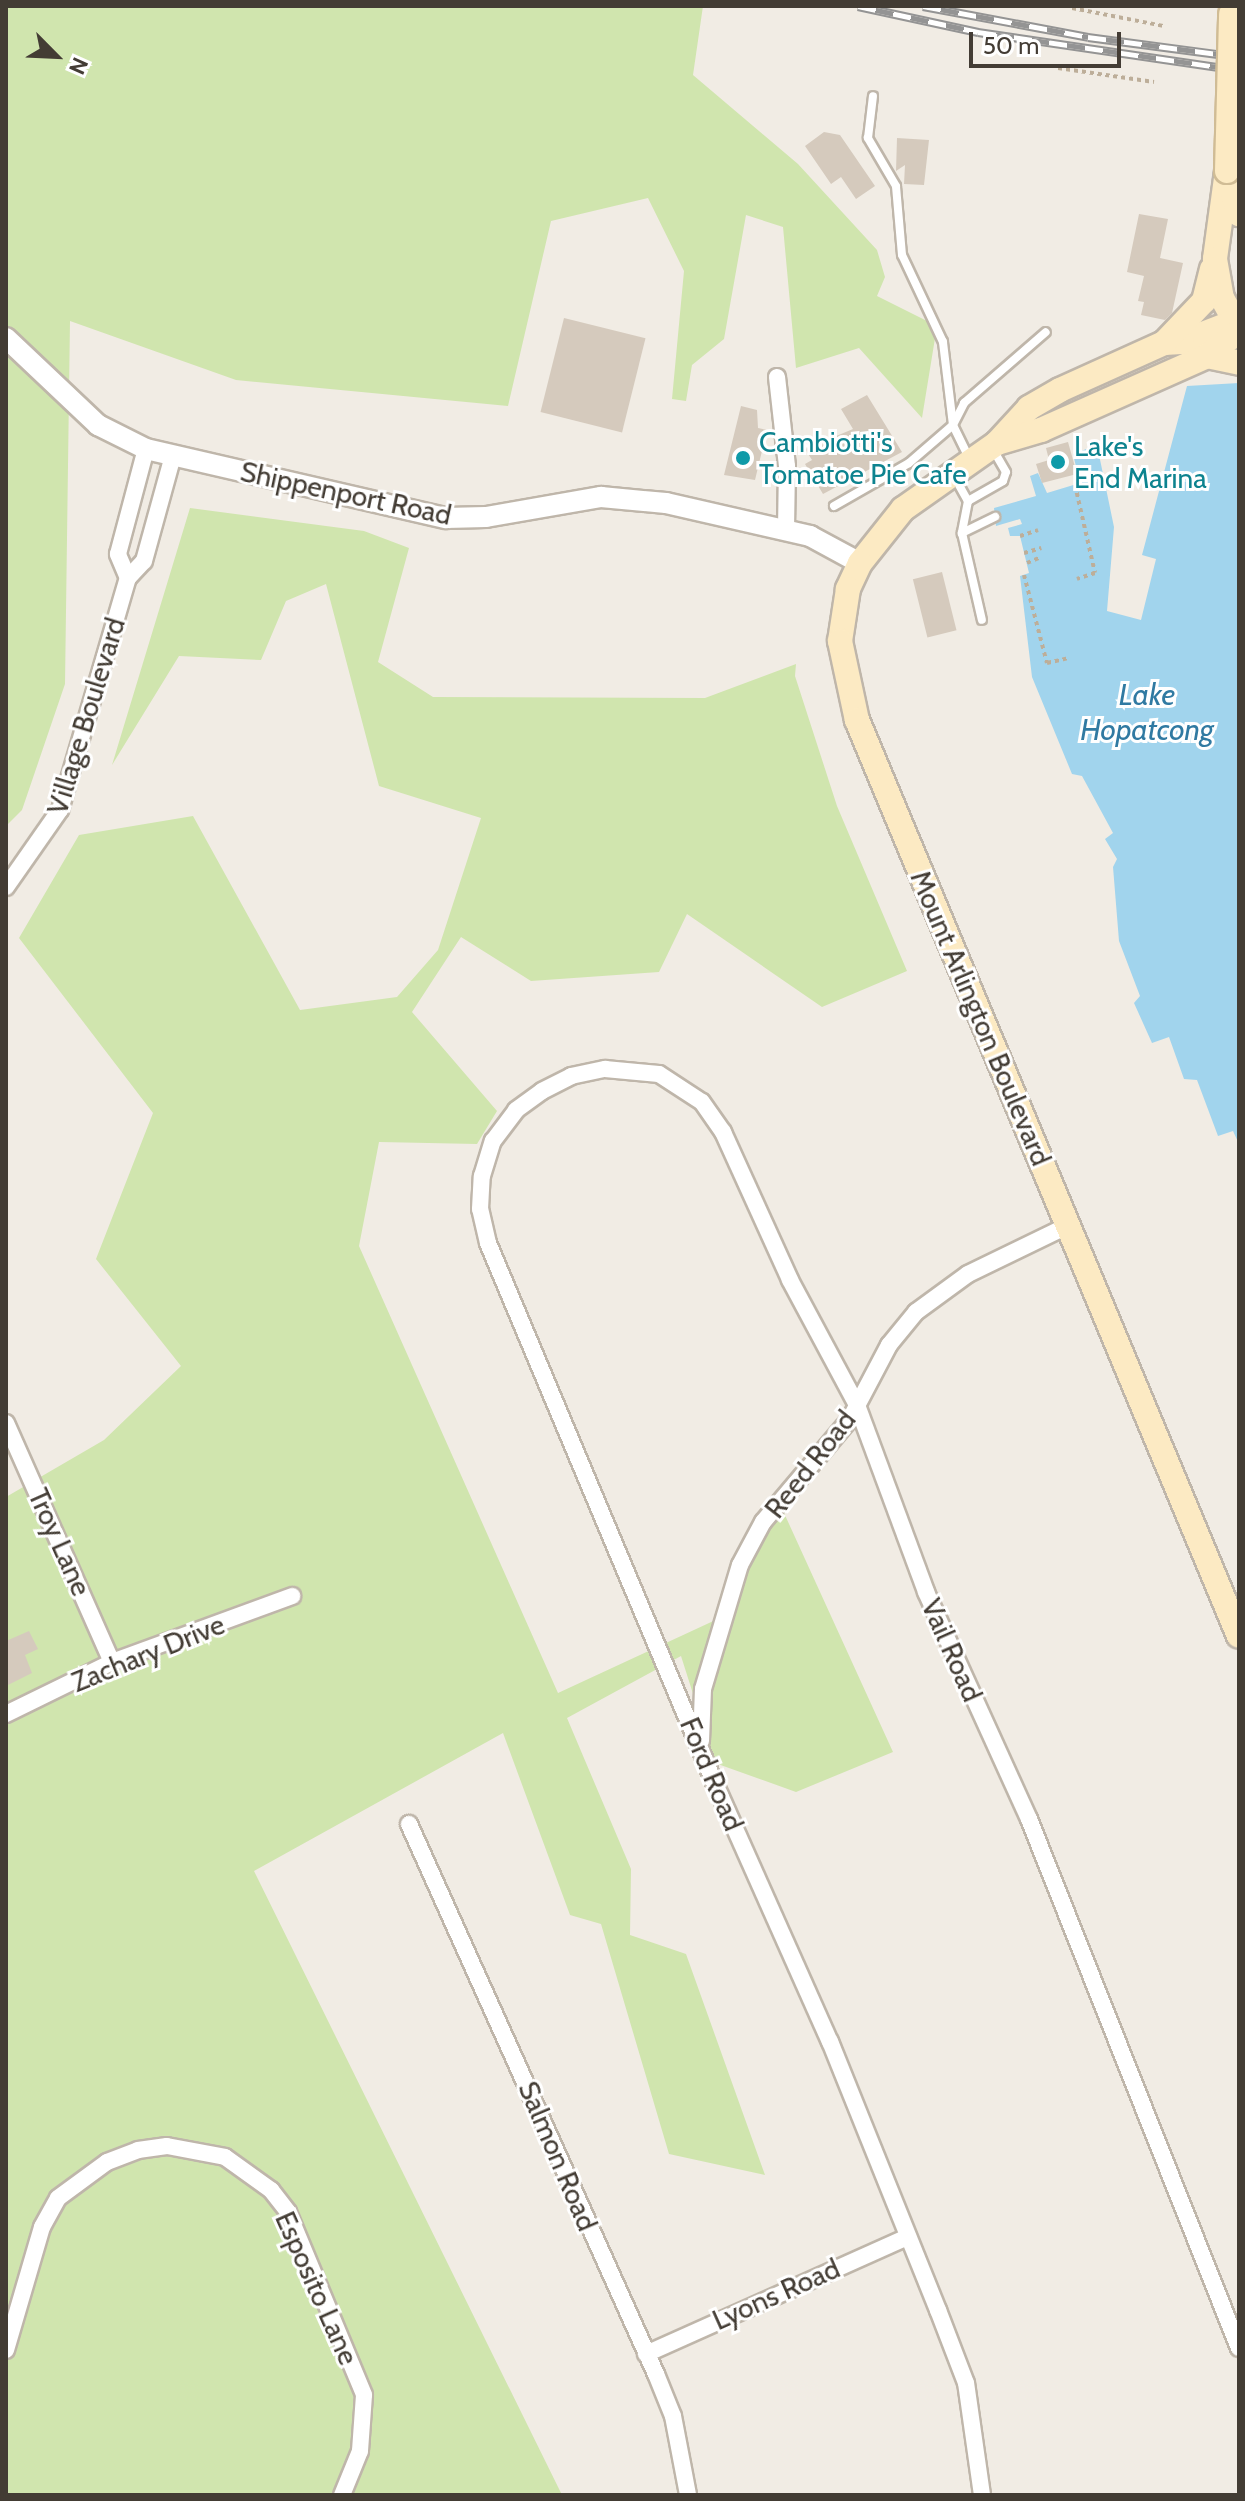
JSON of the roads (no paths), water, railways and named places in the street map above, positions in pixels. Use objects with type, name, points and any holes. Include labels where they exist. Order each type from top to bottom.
[{"type":"main road","points":[[994,445],[1029,408],[1164,343],[1204,301],[1215,259],[1227,171],[1231,10]]},
{"type":"main road","points":[[1227,171],[1239,214]]},
{"type":"main road","points":[[1215,259],[1222,298],[1238,325]]},
{"type":"main road","points":[[1164,343],[1182,342],[1238,325]]},
{"type":"main road","points":[[994,445],[1041,430],[1207,356],[1238,325]]},
{"type":"main road","points":[[1207,356],[1239,363]]},
{"type":"main road","name":"Mount Arlington Boulevard","points":[[994,445],[903,509],[860,563],[848,589],[840,641],[857,720],[1239,1636]]},
{"type":"street","name":"Shippenport Road","points":[[6,338],[98,425],[146,449],[446,518],[613,498],[666,503],[810,536],[860,563]]},
{"type":"street","points":[[777,377],[787,466],[786,530]]},
{"type":"street","name":"Village Boulevard","points":[[128,578],[118,554],[146,449]]},
{"type":"street","name":"Village Boulevard","points":[[6,887],[60,810],[128,578],[144,561],[173,456]]},
{"type":"street","name":"Vail Road","points":[[562,1081],[628,1067],[681,1084],[702,1102],[723,1132],[790,1280],[857,1405],[926,1592],[1029,1819],[1239,2348]]},
{"type":"street","name":"Ford Road","points":[[562,1081],[516,1110],[493,1141],[482,1176],[480,1209],[501,1277],[701,1749],[830,2042],[966,2383],[982,2495]]},
{"type":"street","name":"Reed Road","points":[[701,1749],[703,1689],[740,1565],[763,1522],[857,1405],[889,1345],[916,1312],[968,1274],[1067,1226]]},
{"type":"street","name":"Troy Lane","points":[[6,1423],[11,1447],[112,1662]]},
{"type":"street","name":"Zachary Drive","points":[[6,1714],[112,1662],[292,1596]]},
{"type":"street","name":"Salmon Road","points":[[409,1824],[673,2416],[688,2495]]},
{"type":"street","name":"Esposito Lane","points":[[6,2350],[42,2227],[58,2198],[107,2162],[138,2150],[167,2146],[225,2157],[271,2190],[288,2212],[364,2395],[360,2451],[342,2495]]},
{"type":"street","name":"Lyons Road","points":[[646,2354],[908,2237]]},
{"type":"lane","points":[[873,96],[868,138],[896,186],[902,255],[943,342],[953,425],[968,501],[962,533],[982,620]]},
{"type":"lane","points":[[834,506],[909,463],[953,425],[964,403],[1046,332]]},
{"type":"lane","points":[[968,501],[1003,481],[1006,472],[994,445]]},
{"type":"lane","points":[[962,533],[995,517]]},
{"type":"water","name":"Lake Hopatcong","points":[[1239,383],[1239,1144],[1233,1131],[1218,1136],[1197,1080],[1184,1079],[1169,1037],[1152,1043],[1134,1003],[1140,996],[1119,941],[1113,867],[1117,859],[1105,839],[1113,833],[1082,776],[1072,774],[1032,677],[1020,576],[1029,573],[1020,536],[1010,536],[1008,528],[1022,524],[1020,519],[996,526],[994,508],[1036,496],[1030,476],[1038,473],[1047,493],[1080,483],[1073,454],[1097,445],[1114,527],[1107,611],[1141,620],[1156,559],[1142,555],[1187,386]]},
{"type":"railway","points":[[858,6],[978,32],[1239,70]]},
{"type":"railway","points":[[923,6],[1088,37],[1239,57]]},
{"type":"place","name":"Cambiotti's Tomatoe Pie Cafe","points":[[743,458]]},
{"type":"place","name":"Lake's End Marina","points":[[1058,462]]}]
